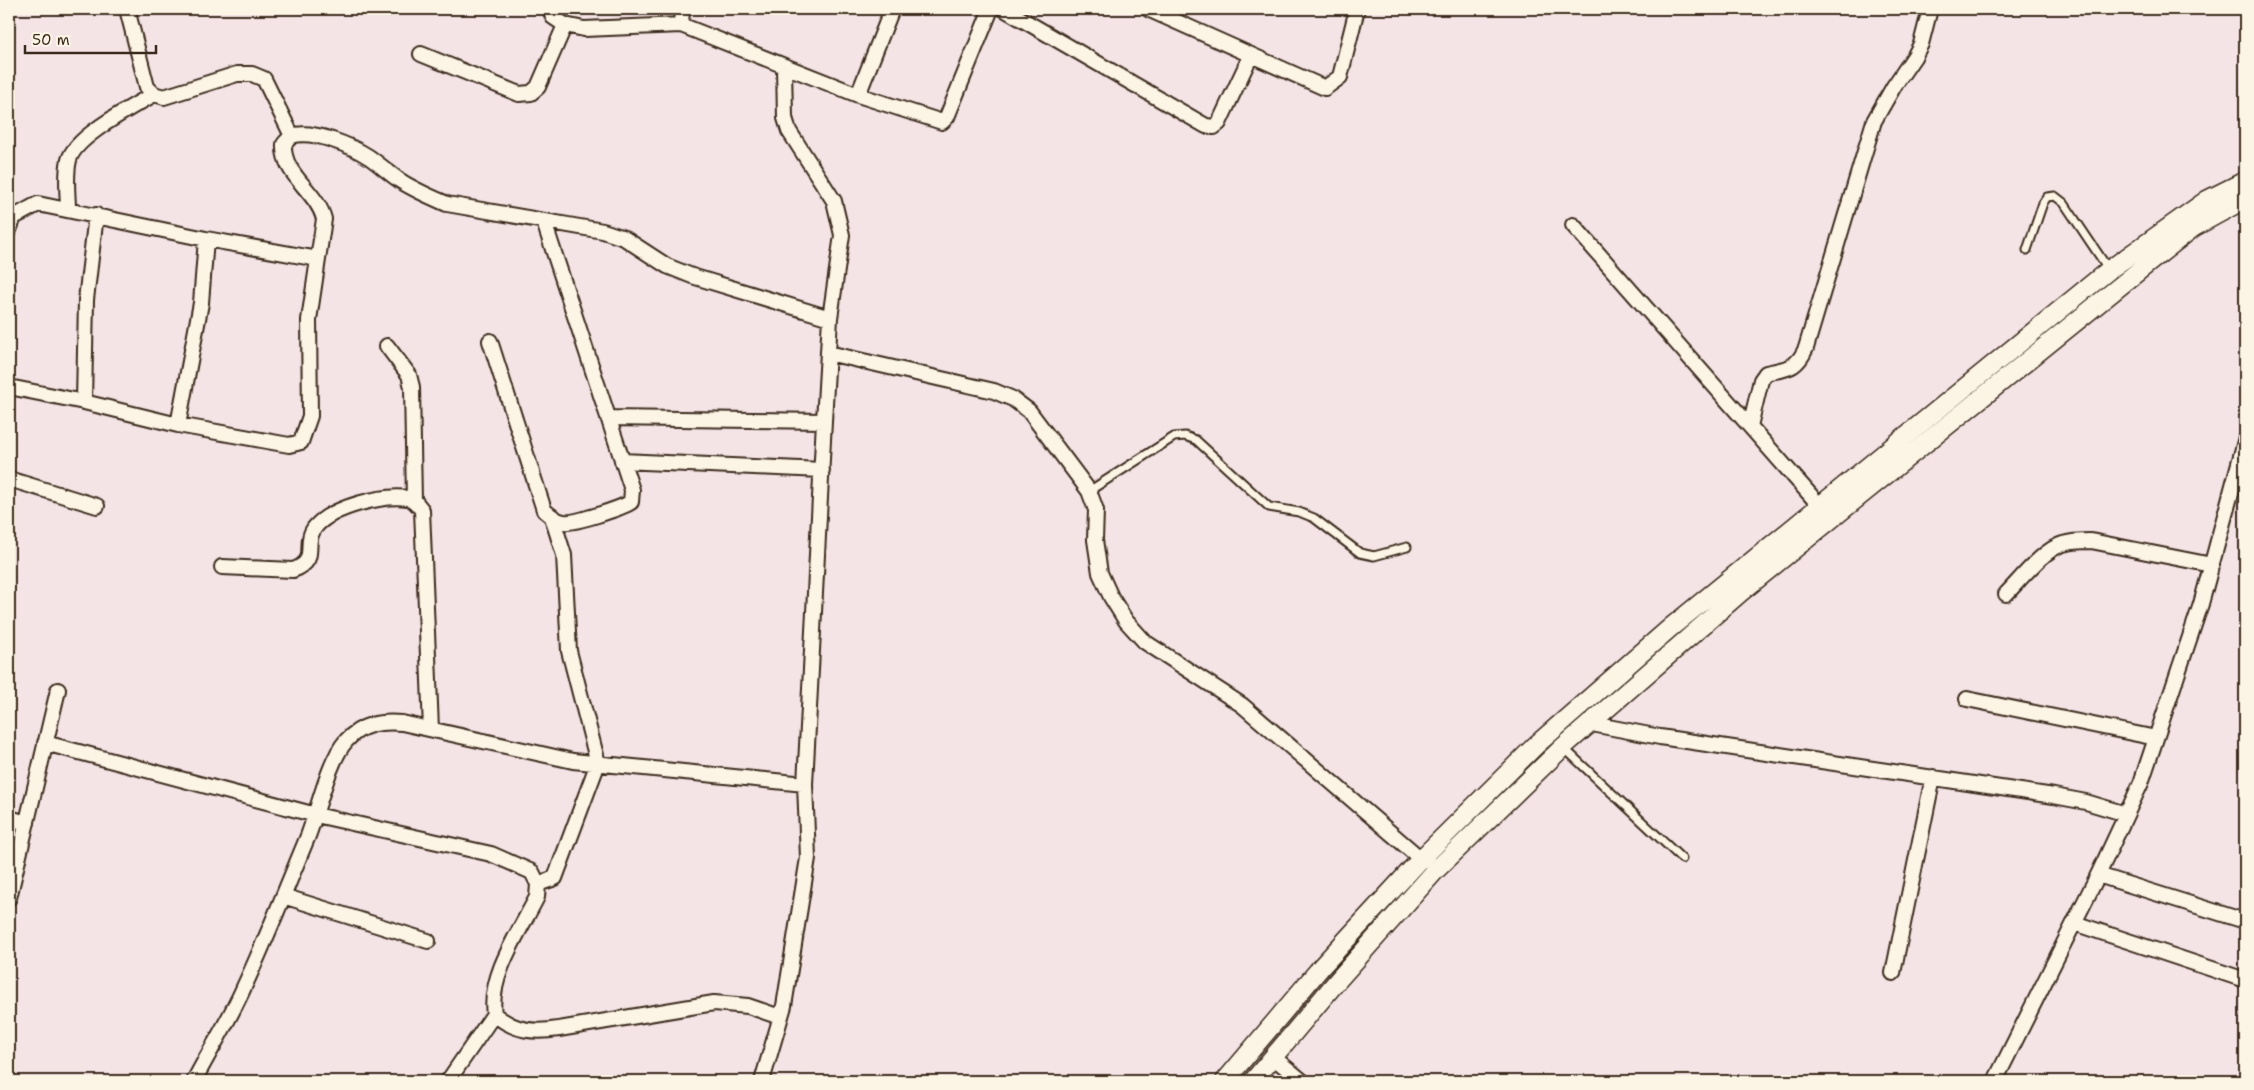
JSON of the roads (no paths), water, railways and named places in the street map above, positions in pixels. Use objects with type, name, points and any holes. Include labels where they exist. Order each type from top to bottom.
[{"type":"street","points":[[127,9],[147,86],[154,94],[164,97],[237,74],[252,74],[264,79],[292,136]]},
{"type":"street","points":[[550,9],[553,17],[565,25],[584,29],[681,25],[858,95],[942,122],[947,117],[991,9]]},
{"type":"street","points":[[681,25],[682,9]]},
{"type":"street","points":[[858,95],[892,9]]},
{"type":"street","points":[[1004,9],[1206,126],[1214,127],[1219,123],[1250,55]]},
{"type":"street","points":[[1148,9],[1325,88],[1340,77],[1357,9]]},
{"type":"street","points":[[1750,426],[1761,380],[1766,373],[1787,369],[1795,365],[1806,348],[1874,121],[1894,86],[1914,57],[1920,44],[1930,9]]},
{"type":"street","points":[[421,54],[519,94],[531,93],[538,87],[565,25]]},
{"type":"street","points":[[762,1081],[780,1017],[808,858],[805,784],[824,422],[830,318],[842,235],[834,201],[789,131],[785,118],[784,66]]},
{"type":"street","points":[[68,210],[67,170],[69,157],[92,132],[154,94]]},
{"type":"street","points":[[9,387],[84,402],[178,425],[289,445],[302,442],[310,416],[309,320],[324,219],[321,206],[288,166],[284,154],[284,144],[292,136],[322,137],[345,145],[368,157],[408,185],[447,204],[603,231],[624,238],[667,266],[692,276],[830,318]]},
{"type":"street","points":[[1225,1081],[1322,966],[1421,859],[1536,745],[1670,628],[2109,270],[2207,200],[2245,181]]},
{"type":"street","points":[[1252,1081],[1338,980],[1435,871],[1564,747],[1742,592],[2156,257],[2194,227],[2245,199]]},
{"type":"street","points":[[9,230],[14,217],[38,204],[206,239],[318,259]]},
{"type":"street","points":[[84,402],[86,300],[96,215]]},
{"type":"street","points":[[490,341],[544,510],[552,517],[565,523],[621,508],[631,502],[632,490],[544,222]]},
{"type":"street","points":[[1573,225],[1820,506]]},
{"type":"street","points":[[178,425],[201,303],[206,239]]},
{"type":"street","points":[[387,346],[410,375],[412,387],[414,501]]},
{"type":"street","points":[[828,353],[994,391],[1013,399],[1029,411],[1089,491],[1096,510],[1095,540],[1100,574],[1111,597],[1126,621],[1146,642],[1242,705],[1421,859]]},
{"type":"street","points":[[608,418],[824,422]]},
{"type":"street","points":[[1995,1081],[2098,875],[2141,783],[2201,604],[2245,441]]},
{"type":"street","points":[[622,462],[822,470]]},
{"type":"street","points":[[9,479],[97,506]]},
{"type":"street","points":[[222,567],[293,570],[303,566],[308,558],[310,536],[316,526],[345,508],[359,503],[383,499],[408,498],[414,501],[422,510],[431,729]]},
{"type":"street","points":[[538,884],[555,878],[598,763],[569,651],[564,555],[552,517]]},
{"type":"street","points":[[2006,594],[2047,554],[2061,544],[2076,541],[2091,541],[2212,565]]},
{"type":"street","points":[[9,898],[58,690]]},
{"type":"street","points":[[1967,699],[2156,738]]},
{"type":"street","points":[[194,1081],[244,988],[316,815],[334,763],[345,742],[356,732],[367,726],[385,722],[431,729],[554,758],[805,784]]},
{"type":"street","points":[[1592,724],[2054,796],[2126,814]]},
{"type":"street","points":[[45,743],[316,815],[491,854],[532,872],[538,884],[537,897],[495,979],[492,1000],[494,1014],[448,1081]]},
{"type":"street","points":[[1893,973],[1934,777]]},
{"type":"street","points":[[9,818],[27,823]]},
{"type":"street","points":[[2098,875],[2245,921]]},
{"type":"street","points":[[283,896],[428,941]]},
{"type":"street","points":[[2074,923],[2245,980]]},
{"type":"street","points":[[494,1014],[504,1022],[520,1030],[537,1032],[714,1003],[748,1006],[780,1017]]},
{"type":"street","points":[[1273,1058],[1302,1081]]},
{"type":"lane","points":[[2027,250],[2043,203],[2047,197],[2055,196],[2064,203],[2109,270]]},
{"type":"lane","points":[[1089,491],[1174,437],[1185,436],[1196,440],[1269,507],[1299,512],[1314,518],[1360,553],[1374,556],[1407,547]]},
{"type":"lane","points":[[1564,747],[1682,859]]}]
